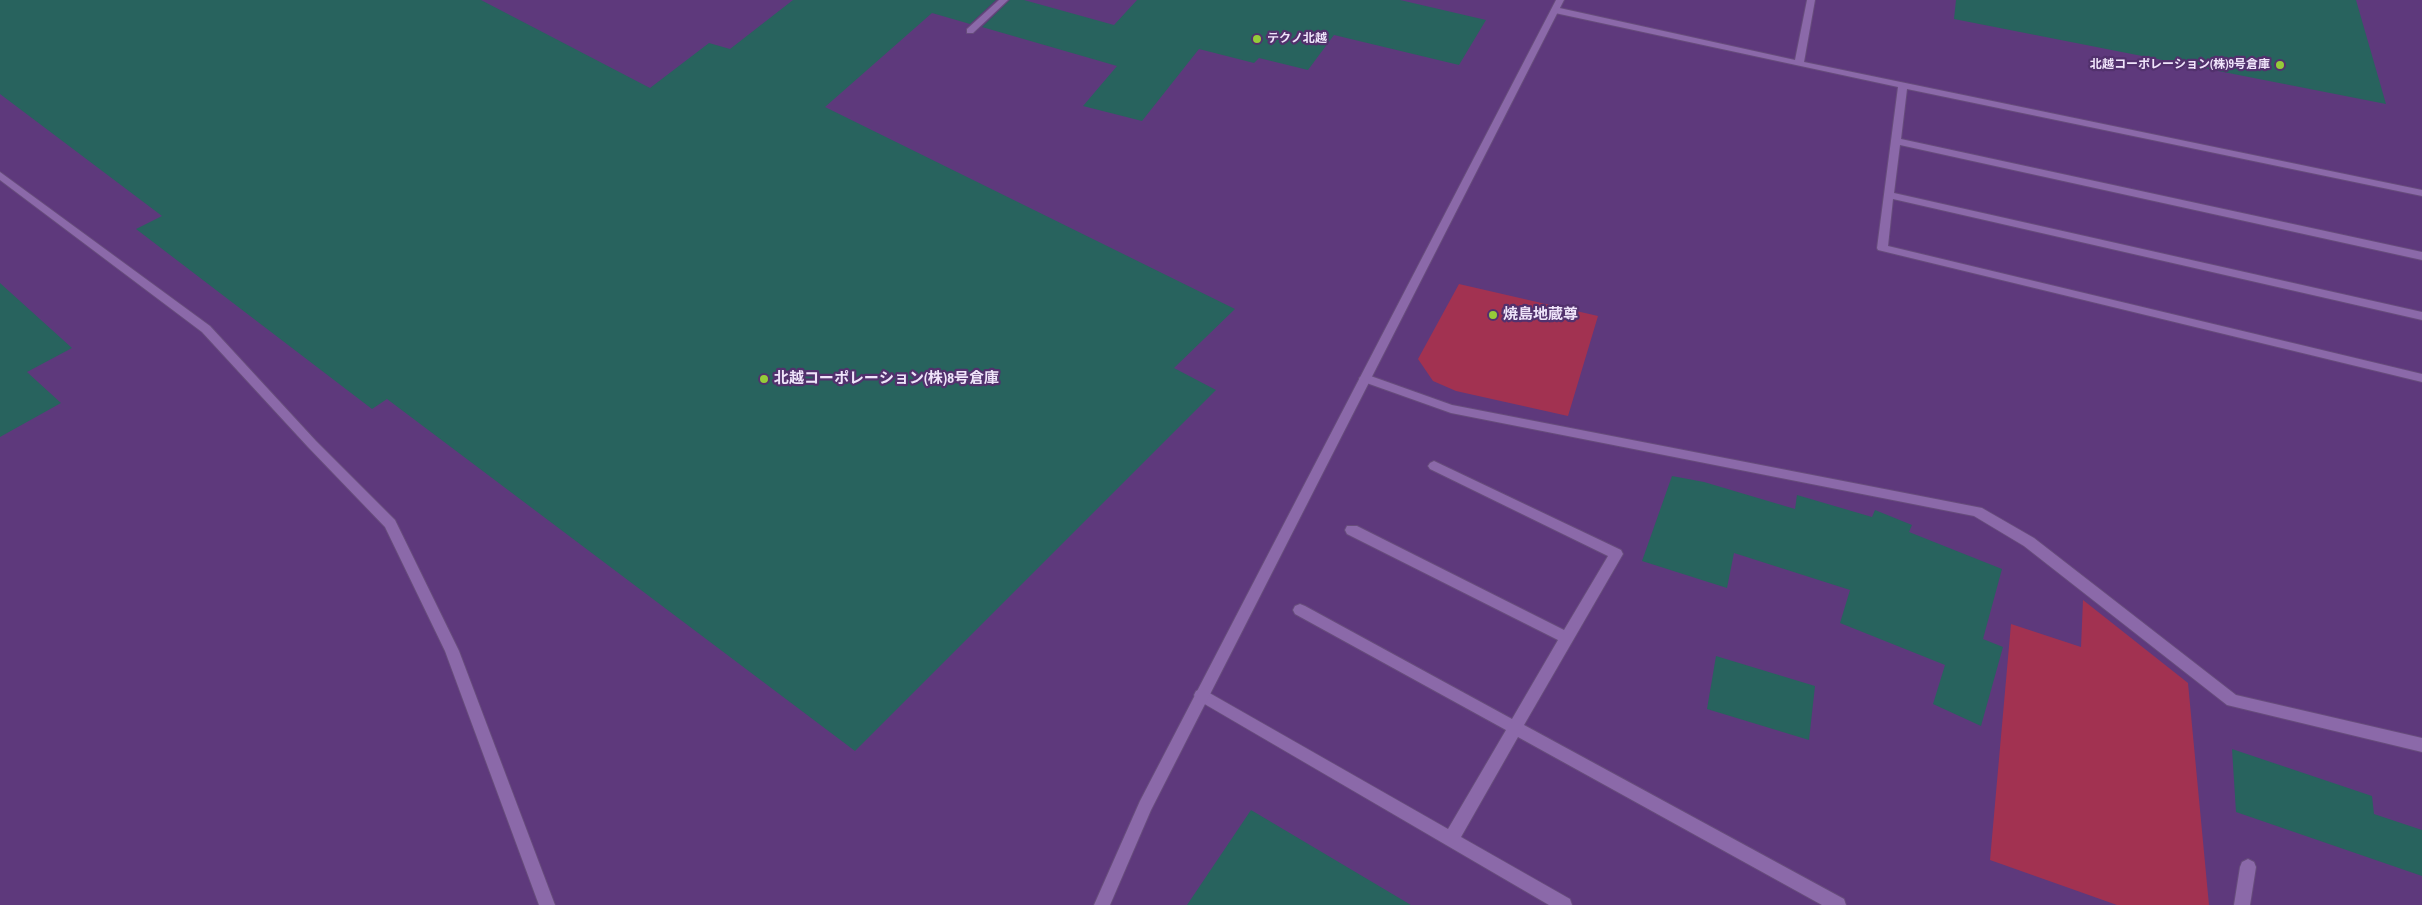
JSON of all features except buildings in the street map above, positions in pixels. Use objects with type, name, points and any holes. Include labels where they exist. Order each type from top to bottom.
[{"type":"street","points":[[970,31],[1004,0]]},
{"type":"street","points":[[1799,64],[1812,0]]},
{"type":"street","points":[[1102,905],[1145,806],[1201,695],[1557,5],[1799,64],[2422,193]]},
{"type":"street","points":[[1903,85],[1882,248],[2422,378]]},
{"type":"street","points":[[1896,141],[2422,256]]},
{"type":"street","points":[[0,174],[206,329],[312,444],[390,524],[452,651],[547,905]]},
{"type":"street","points":[[1889,195],[2422,316]]},
{"type":"street","points":[[1365,378],[1451,409],[1977,512],[2029,542],[2232,700],[2422,745]]},
{"type":"street","points":[[1434,466],[1616,554],[1450,840]]},
{"type":"street","points":[[1352,530],[1567,638]]},
{"type":"street","points":[[1300,610],[1838,905]]},
{"type":"street","points":[[1201,695],[1564,905]]},
{"type":"street","points":[[2242,905],[2248,867]]},
{"type":"shaded area","points":[[0,0],[2422,0],[2422,905],[0,905]]},
{"type":"shaded area","points":[[1459,284],[1598,316],[1568,416],[1456,391],[1433,381],[1418,359]]},
{"type":"shaded area","points":[[2083,600],[2188,683],[2209,905],[2117,905],[1990,860],[2011,624],[2081,647]]},
{"type":"place","name":"テクノ北越","points":[[1257,39]]},
{"type":"place","name":"北越コーポレーション(株)9号倉庫","points":[[2280,65]]},
{"type":"place","name":"焼島地蔵尊","points":[[1493,315]]},
{"type":"place","name":"北越コーポレーション(株)8号倉庫","points":[[764,379]]}]
